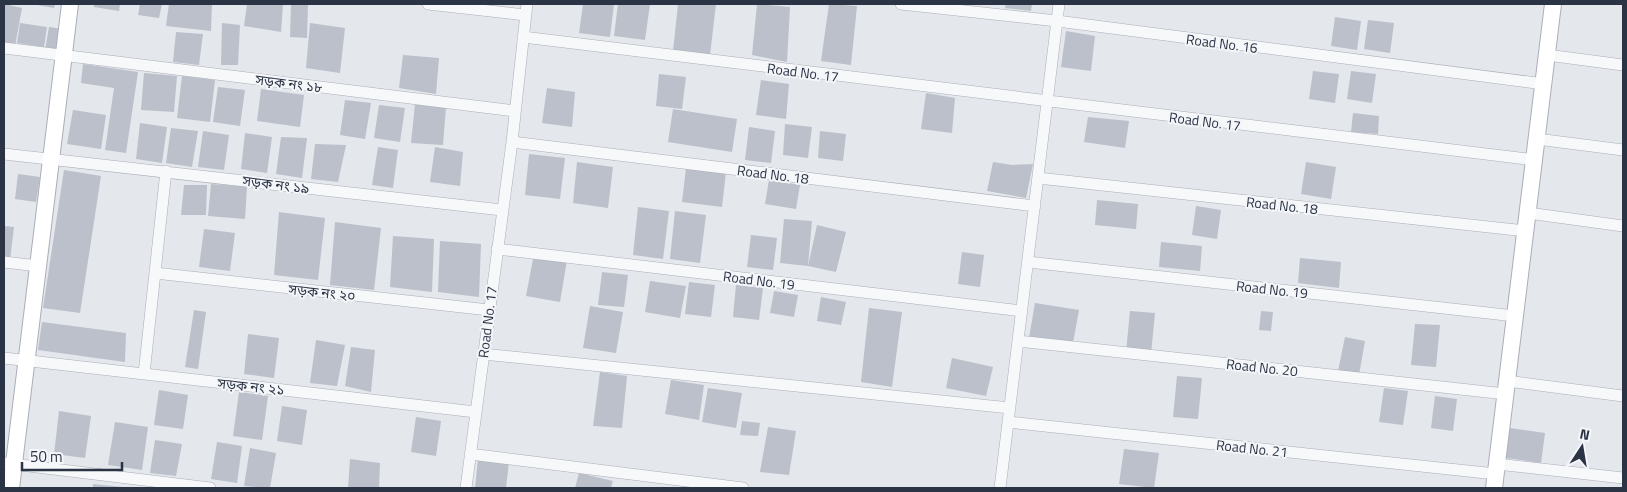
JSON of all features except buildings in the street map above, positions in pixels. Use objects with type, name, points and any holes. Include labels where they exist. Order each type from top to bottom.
[{"type":"street","points":[[11,488],[9,464],[26,360],[70,4]]},
{"type":"street","points":[[428,4],[526,9],[523,37]]},
{"type":"street","name":"Road No. 16","points":[[901,4],[1544,84]]},
{"type":"street","points":[[1000,488],[1059,4]]},
{"type":"street","points":[[1496,475],[1553,4]]},
{"type":"street","name":"Road No. 17","points":[[466,488],[512,142],[523,37],[1535,160]]},
{"type":"street","name":"সড়ক নং ১৮","points":[[4,48],[514,111]]},
{"type":"street","points":[[1547,55],[1623,65]]},
{"type":"street","points":[[1537,139],[1623,150]]},
{"type":"street","name":"Road No. 18","points":[[512,142],[1035,206]]},
{"type":"street","name":"সড়ক নং ১৯","points":[[4,154],[502,210]]},
{"type":"street","points":[[144,374],[166,171]]},
{"type":"street","name":"Road No. 18","points":[[1038,178],[1526,232]]},
{"type":"street","points":[[1528,213],[1623,226]]},
{"type":"street","name":"Road No. 19","points":[[497,249],[1022,311]]},
{"type":"street","points":[[4,262],[38,266]]},
{"type":"street","name":"Road No. 19","points":[[1028,262],[1515,316]]},
{"type":"street","name":"সড়ক নং ২০","points":[[155,273],[489,310]]},
{"type":"street","name":"Road No. 20","points":[[1018,341],[1506,387],[1623,396]]},
{"type":"street","points":[[483,354],[1010,408]]},
{"type":"street","name":"সড়ক নং ২১","points":[[4,358],[476,412]]},
{"type":"street","name":"Road No. 21","points":[[1008,422],[1496,475],[1623,478]]},
{"type":"street","points":[[470,454],[743,488]]},
{"type":"street","points":[[9,464],[210,488]]}]
